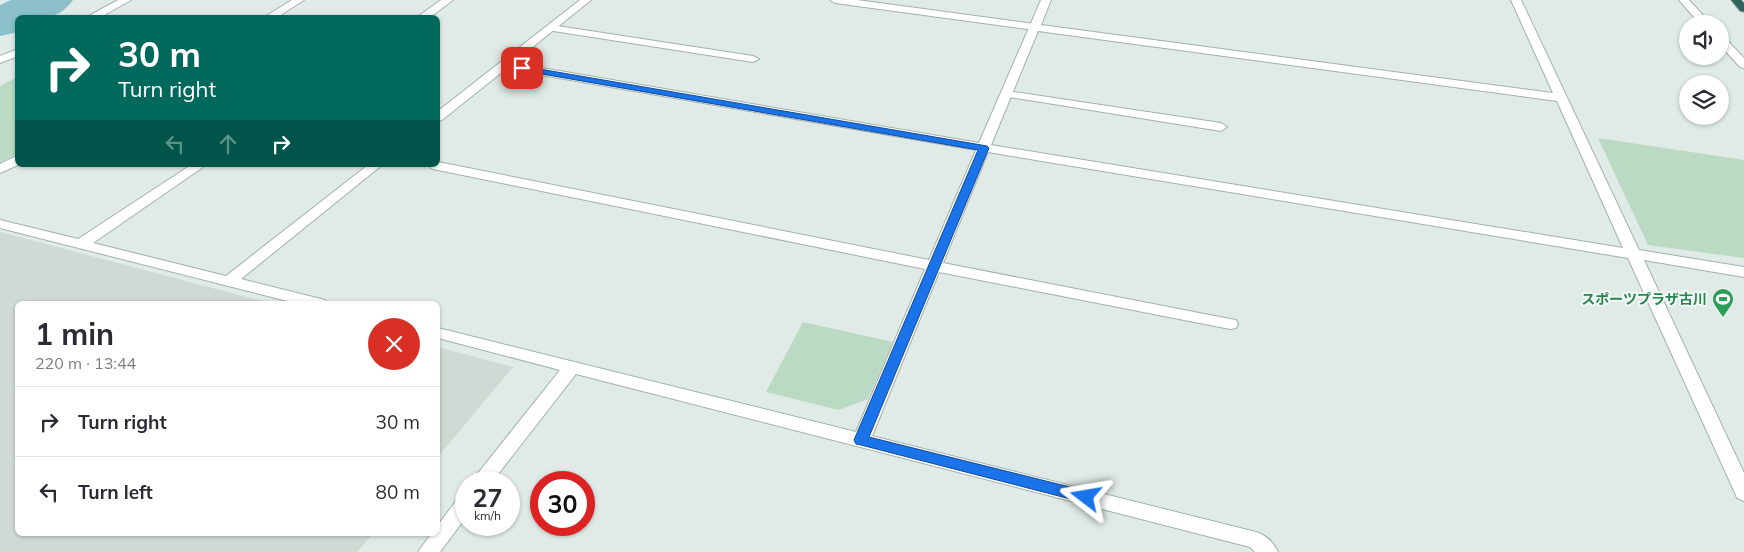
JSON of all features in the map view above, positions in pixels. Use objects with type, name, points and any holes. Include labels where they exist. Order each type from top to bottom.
[{"type":"highway","points":[[1736,0],[1744,10]]},
{"type":"street","points":[[96,15],[126,0]]},
{"type":"street","points":[[273,15],[298,0]]},
{"type":"street","points":[[426,15],[448,0]]},
{"type":"street","points":[[440,115],[586,0]]},
{"type":"street","points":[[835,0],[1561,98]]},
{"type":"street","points":[[861,440],[1046,0]]},
{"type":"street","points":[[1516,0],[1744,493]]},
{"type":"street","points":[[1684,0],[1698,15]]},
{"type":"street","points":[[551,28],[754,59]]},
{"type":"street","points":[[1729,49],[1744,65]]},
{"type":"street","points":[[0,60],[15,53]]},
{"type":"street","points":[[503,65],[984,148],[1744,272]]},
{"type":"street","points":[[1007,94],[1221,127]]},
{"type":"street","points":[[0,169],[15,161]]},
{"type":"street","points":[[440,166],[1230,324]]},
{"type":"street","points":[[81,244],[197,167]]},
{"type":"street","points":[[230,281],[373,167]]},
{"type":"street","points":[[0,224],[308,301]]},
{"type":"street","points":[[440,334],[1256,540],[1268,552]]},
{"type":"street","points":[[491,471],[572,367]]},
{"type":"street","points":[[428,552],[455,517]]},
{"type":"shaded area","points":[[0,232],[262,301],[15,301],[15,536],[371,536],[357,552],[0,552]]},
{"type":"shaded area","points":[[440,348],[513,367],[440,455]]},
{"type":"green space","points":[[15,78],[15,154],[0,163],[0,86]]},
{"type":"green space","points":[[1598,138],[1744,160],[1744,258],[1648,245]]},
{"type":"green space","points":[[803,322],[893,342],[868,399],[838,410],[766,392]]},
{"type":"waterway","points":[[16,15],[50,0]]},
{"type":"waterway","points":[[0,22],[15,15]]},
{"type":"place","name":"スポーツプラザ古川","points":[[1723,318]]},
{"type":"route","points":[[522,68],[984,148],[861,440],[1086,497]]}]
